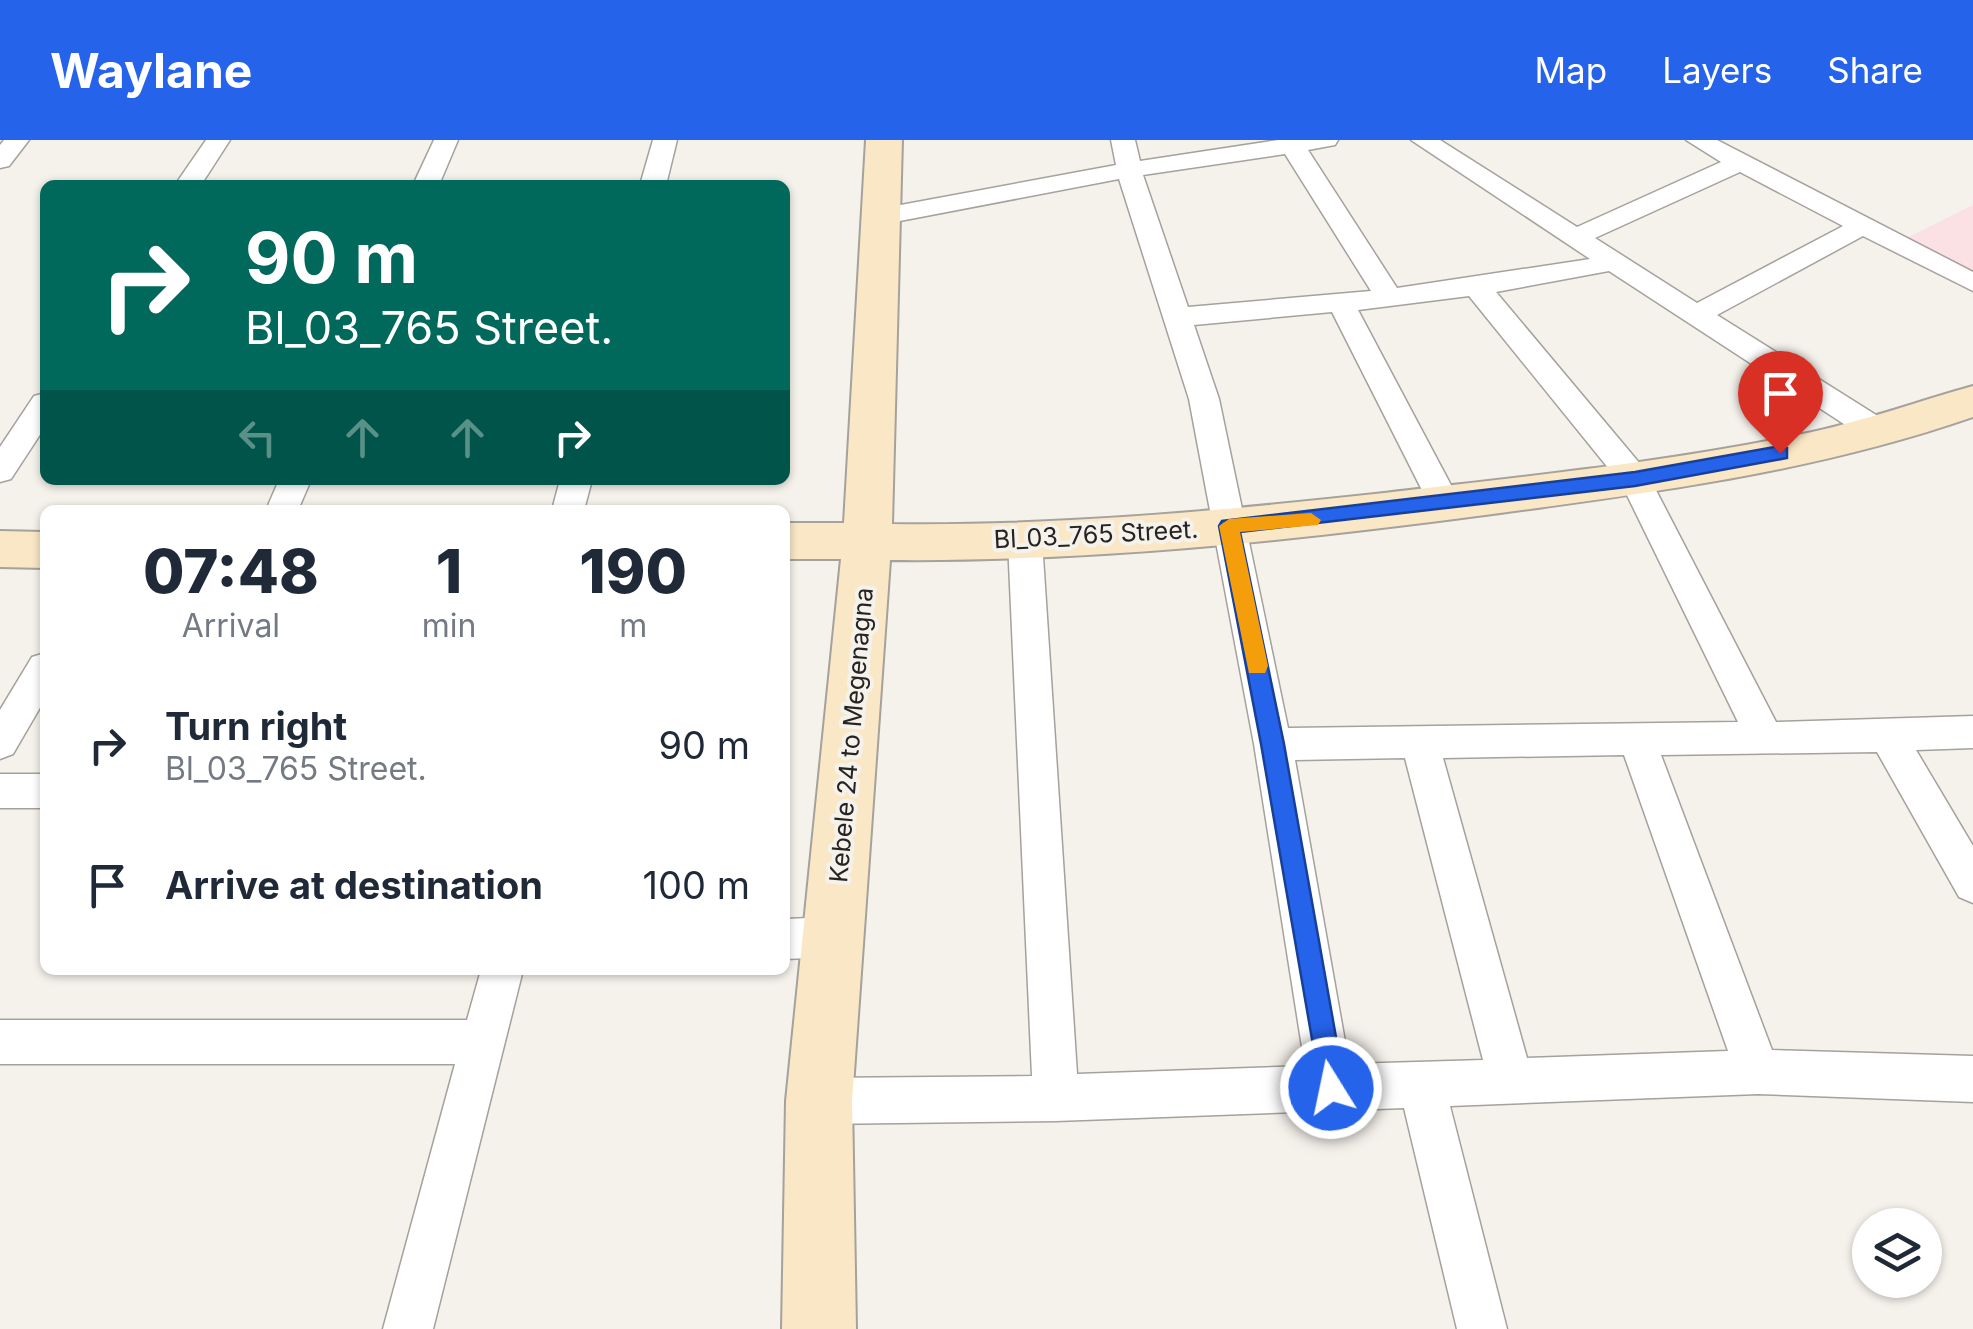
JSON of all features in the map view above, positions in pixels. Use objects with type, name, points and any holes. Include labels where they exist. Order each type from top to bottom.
[{"type":"main road","name":"Kebele 24 to Megenagna","points":[[819,1329],[819,1101],[809,938],[867,541],[884,140]]},
{"type":"main road","name":"Bl_03_765 Street.","points":[[790,541],[1025,541],[1445,504],[1635,479],[1881,434],[1967,410]]},
{"type":"main road","points":[[0,549],[40,550]]},
{"type":"street","points":[[0,161],[18,140]]},
{"type":"street","points":[[191,180],[218,140]]},
{"type":"street","points":[[428,180],[446,140]]},
{"type":"street","points":[[654,180],[665,140]]},
{"type":"street","points":[[1123,140],[1129,170],[1204,398],[1273,744],[1331,1088]]},
{"type":"street","points":[[880,218],[1129,170],[1326,140]]},
{"type":"street","points":[[1424,140],[1881,434]]},
{"type":"street","points":[[1698,140],[1973,283]]},
{"type":"street","points":[[1292,145],[1390,299]]},
{"type":"street","points":[[1576,238],[1740,162]]},
{"type":"street","points":[[1696,315],[1863,226]]},
{"type":"street","points":[[1178,317],[1390,299],[1615,262]]},
{"type":"street","points":[[1477,287],[1635,479],[1765,738]]},
{"type":"street","points":[[1342,304],[1445,504]]},
{"type":"street","points":[[0,472],[40,411]]},
{"type":"street","points":[[1025,541],[1056,1098]]},
{"type":"street","points":[[0,743],[40,675]]},
{"type":"street","points":[[1273,744],[1973,732]]},
{"type":"street","points":[[1888,736],[1973,884]]},
{"type":"street","points":[[1638,740],[1758,1072]]},
{"type":"street","points":[[1420,744],[1511,1081]]},
{"type":"street","points":[[0,791],[40,791]]},
{"type":"street","points":[[408,1329],[501,975]]},
{"type":"street","points":[[0,1042],[482,1042]]},
{"type":"street","points":[[819,1101],[1056,1098],[1758,1072],[1973,1079]]},
{"type":"street","points":[[1422,1086],[1482,1329]]},
{"type":"shaded area","points":[[1973,205],[1973,274],[1903,240]]},
{"type":"slow traffic","points":[[1257,666],[1229,526],[1311,520]]},
{"type":"route","points":[[1331,1088],[1273,744],[1229,526],[1312,520],[1635,479],[1780,453]]}]
